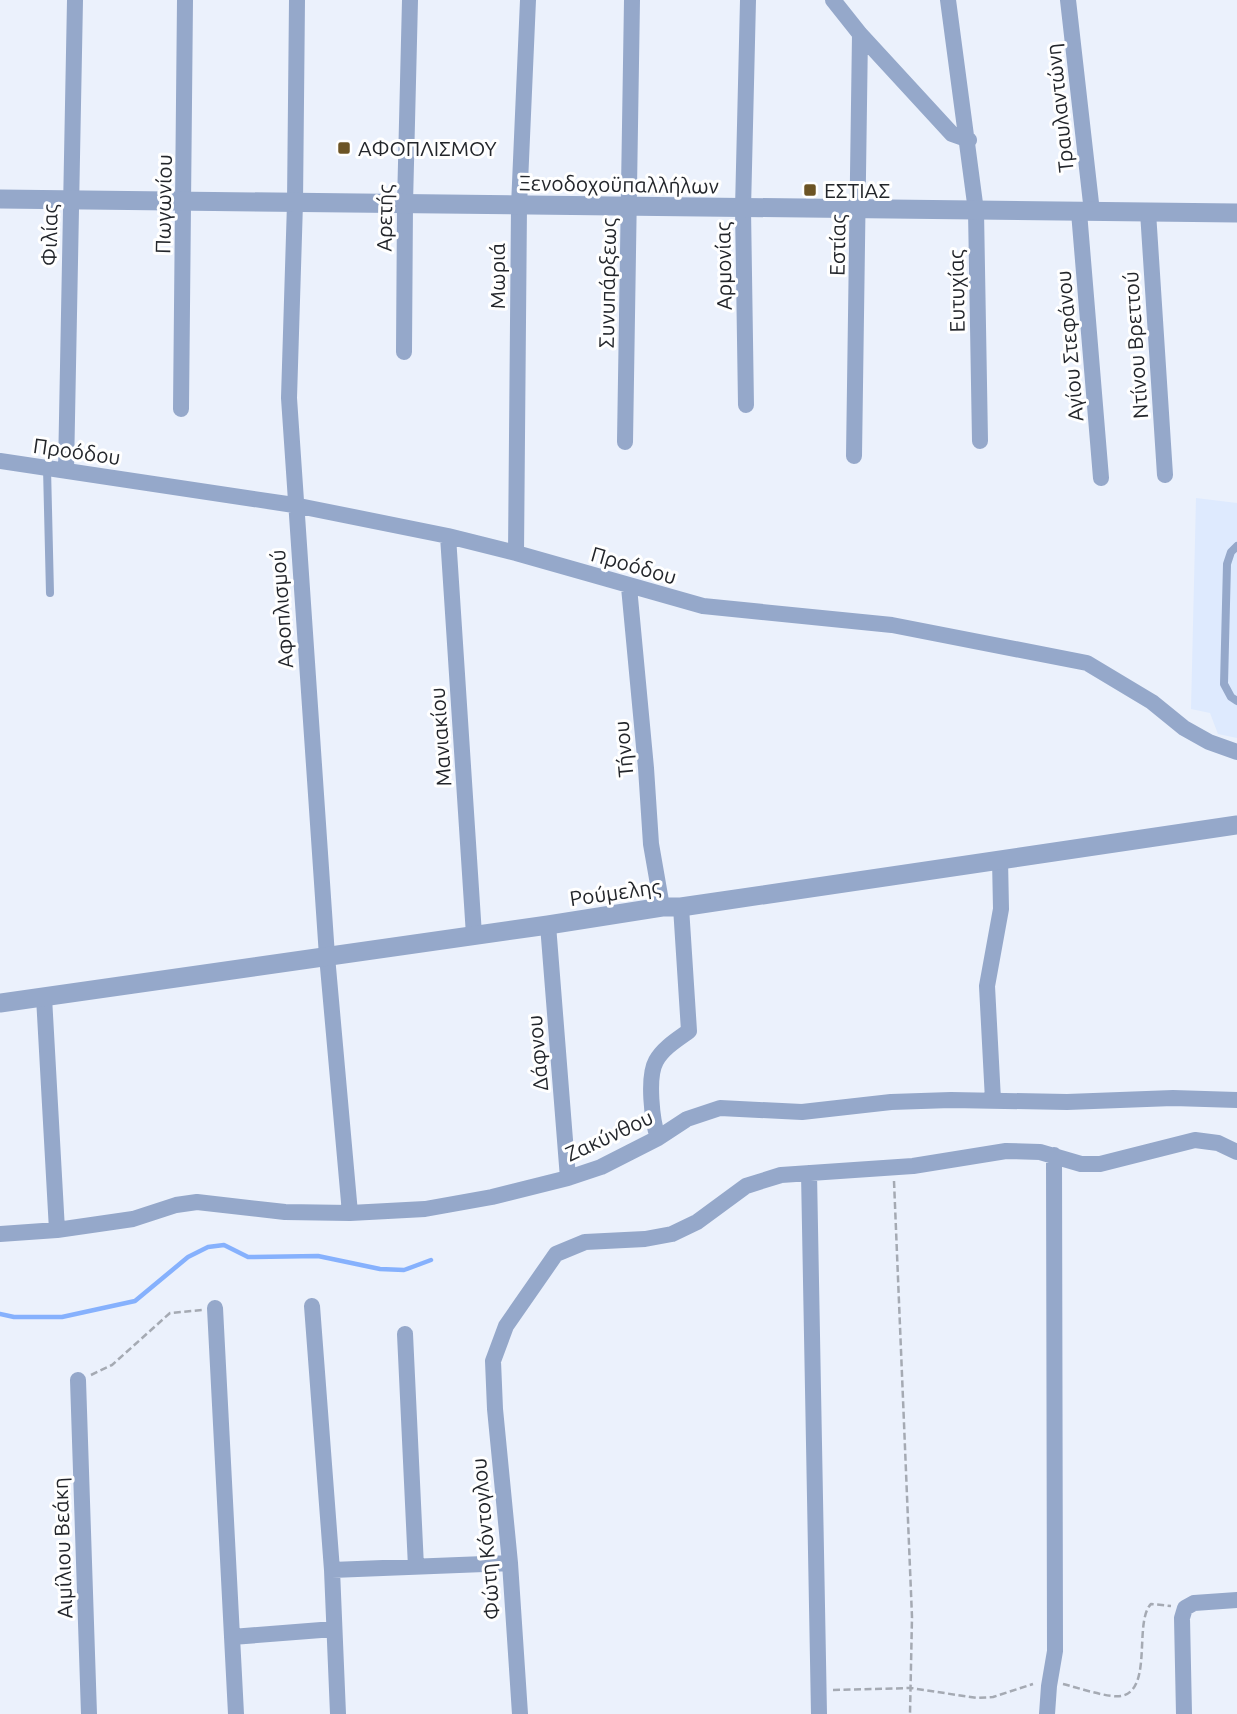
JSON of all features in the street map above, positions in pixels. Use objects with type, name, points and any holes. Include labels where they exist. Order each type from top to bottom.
[{"type":"street","name":"Φιλίας","points":[[66,471],[75,0]]},
{"type":"street","name":"Πωγωνίου","points":[[181,410],[186,0]]},
{"type":"street","name":"Αφοπλισμού","points":[[297,0],[289,398],[327,956],[350,1213]]},
{"type":"street","name":"Αρετής","points":[[404,352],[410,0]]},
{"type":"street","name":"Μωριά","points":[[516,553],[519,206],[528,0]]},
{"type":"street","name":"Συνυπάρξεως","points":[[625,442],[632,0]]},
{"type":"street","name":"Αρμονίας","points":[[746,405],[743,209],[748,0]]},
{"type":"street","points":[[832,0],[952,134],[969,140]]},
{"type":"street","name":"Ευτυχίας","points":[[948,0],[969,140],[976,211],[979,441]]},
{"type":"street","name":"Τραυλαντώνη","points":[[1068,0],[1086,212]]},
{"type":"street","name":"Εστίας","points":[[854,456],[860,34]]},
{"type":"street","name":"Ξενοδοχοϋπαλλήλων","points":[[0,199],[1237,213]]},
{"type":"street","name":"Αγίου Στεφάνου","points":[[1086,212],[1101,478]]},
{"type":"street","name":"Ντίνου Βρεττού","points":[[1148,212],[1164,475]]},
{"type":"street","name":"Προόδου","points":[[0,461],[295,505],[448,536],[703,606],[892,625],[1087,663],[1152,702],[1184,728],[1209,742],[1237,752]]},
{"type":"street","name":"Μανιακίου","points":[[448,536],[474,935]]},
{"type":"street","name":"Τήνου","points":[[629,587],[651,844],[672,907],[689,1031],[670,1045],[655,1062],[652,1098],[653,1123],[658,1138]]},
{"type":"street","name":"Ρούμελης","points":[[0,1003],[1237,825]]},
{"type":"street","points":[[993,1100],[988,986],[1001,909],[1000,859]]},
{"type":"street","name":"Δάφνου","points":[[548,925],[568,1178]]},
{"type":"street","points":[[44,997],[57,1230]]},
{"type":"street","name":"Ζακύνθου","points":[[0,1234],[57,1230],[134,1219],[176,1205],[197,1202],[285,1212],[350,1213],[425,1209],[492,1197],[601,1167],[658,1138],[687,1119],[713,1109],[802,1112],[891,1102],[1107,1102],[1172,1098],[1237,1100]]},
{"type":"street","points":[[819,1714],[809,1173],[894,1167],[1031,1150],[1081,1164],[1100,1164],[1195,1140],[1217,1143],[1237,1152]]},
{"type":"street","points":[[1047,1714],[1055,1651],[1054,1155]]},
{"type":"street","name":"Φώτη Κόντογλου","points":[[520,1714],[510,1563],[495,1409],[493,1361],[499,1340],[551,1260],[562,1251],[585,1242],[645,1239],[671,1234],[697,1222],[756,1181],[781,1175],[809,1173]]},
{"type":"street","points":[[312,1306],[332,1570],[338,1714]]},
{"type":"street","points":[[215,1308],[236,1714]]},
{"type":"street","points":[[405,1334],[416,1567]]},
{"type":"street","name":"Αιμίλιου Βεάκη","points":[[78,1380],[89,1714]]},
{"type":"street","points":[[332,1570],[510,1563]]},
{"type":"street","points":[[1184,1714],[1183,1615],[1188,1605],[1194,1603],[1237,1600]]},
{"type":"street","points":[[232,1637],[334,1629]]},
{"type":"lane","points":[[47,468],[50,593]]},
{"type":"lane","points":[[1237,546],[1231,552],[1227,564],[1224,684],[1231,697],[1237,701]]},
{"type":"path","points":[[894,1167],[912,1616],[909,1714]]},
{"type":"path","points":[[78,1380],[113,1365],[170,1313],[215,1308]]},
{"type":"path","points":[[819,1690],[911,1688],[977,1698],[993,1697],[1028,1684],[1050,1680],[1113,1696],[1129,1692],[1136,1685],[1140,1674],[1146,1609],[1151,1604],[1176,1607],[1183,1615]]},
{"type":"shaded area","points":[[1196,498],[1237,503],[1237,738],[1218,734],[1210,713],[1191,709]]},
{"type":"waterway","points":[[0,1314],[14,1317],[62,1317],[135,1301],[188,1257],[208,1247],[224,1245],[248,1257],[318,1256],[380,1269],[404,1270],[431,1260]]},
{"type":"place","name":"ΑΦΟΠΛΙΣΜΟΥ","points":[[344,148]]},
{"type":"place","name":"ΕΣΤΙΑΣ","points":[[810,190]]}]
